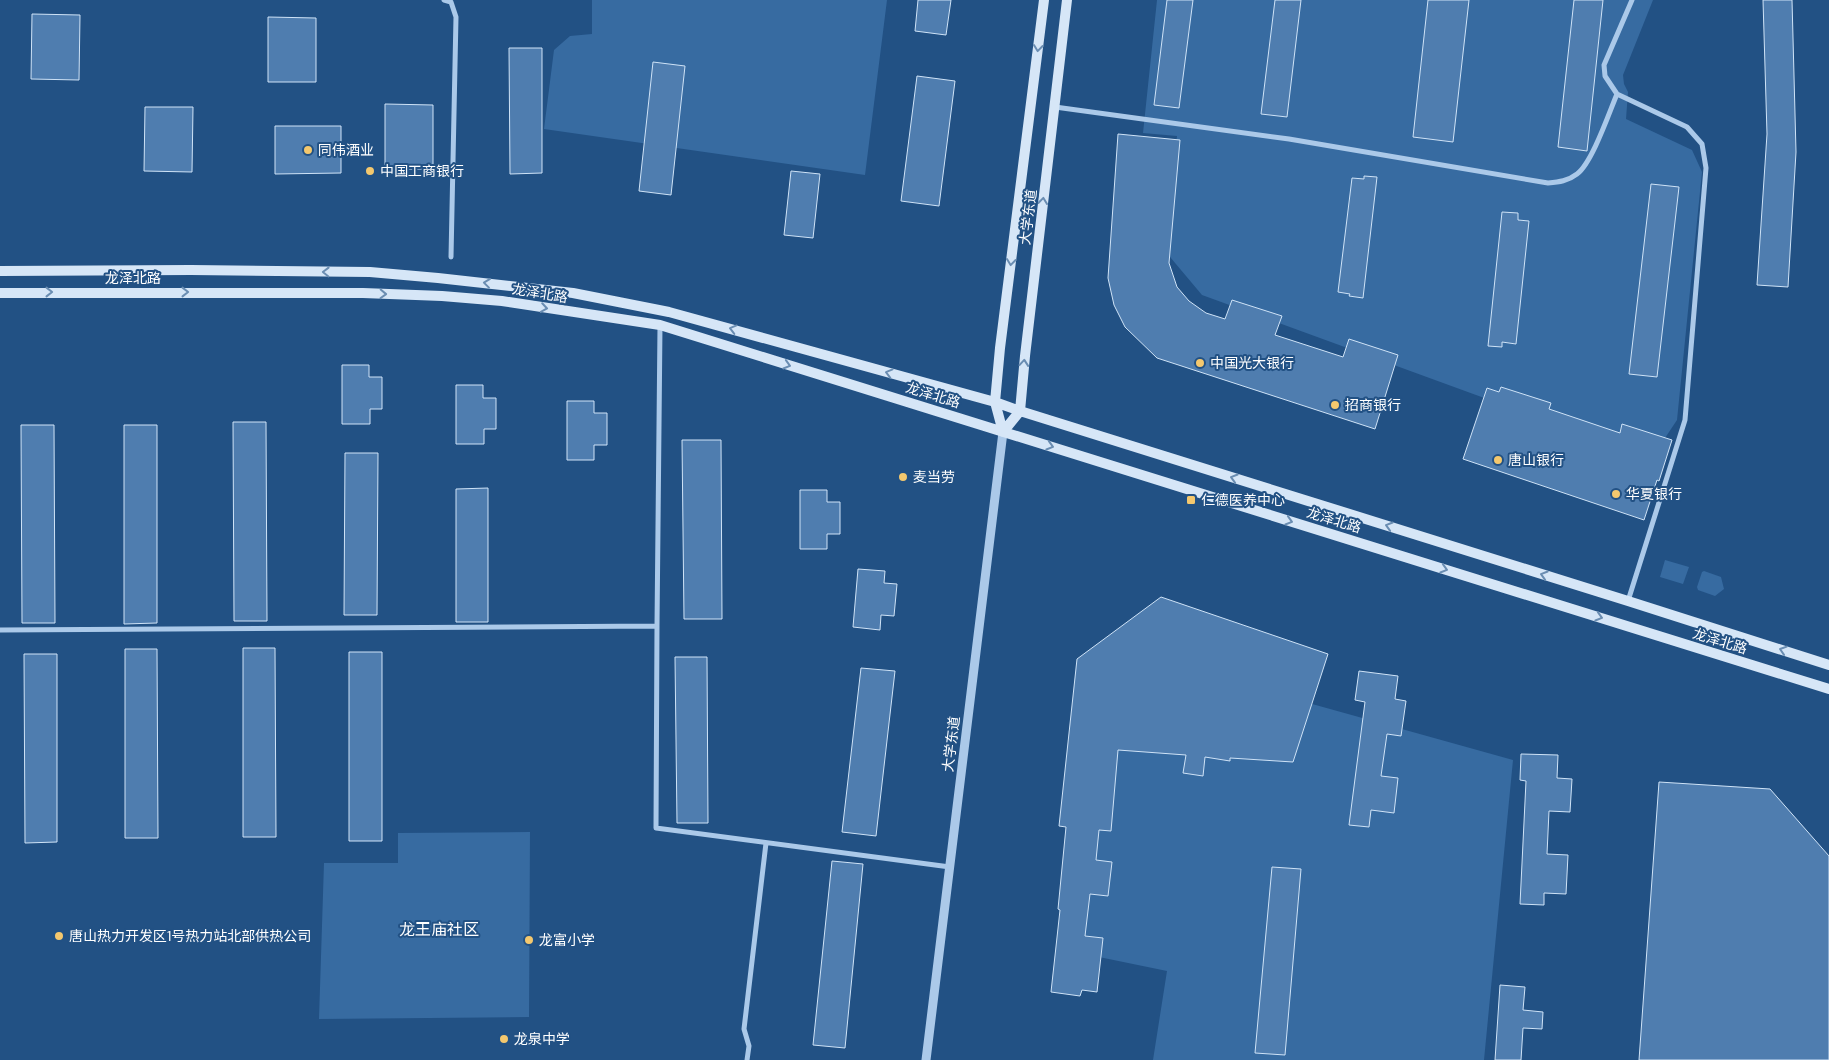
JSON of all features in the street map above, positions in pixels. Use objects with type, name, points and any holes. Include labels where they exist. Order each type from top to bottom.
[{"type":"main road","name":"大学东道","points":[[1003,432],[995,402],[1000,348],[1044,0]]},
{"type":"main road","name":"大学东道","points":[[1020,411],[1067,0]]},
{"type":"main road","name":"龙泽北路","points":[[0,271],[191,270],[370,272],[573,293],[669,312],[995,402],[1829,665]]},
{"type":"main road","name":"龙泽北路","points":[[0,292],[363,293],[432,296],[502,301],[660,325],[1829,689]]},
{"type":"main road","points":[[660,325],[669,312]]},
{"type":"main road","points":[[1003,432],[1020,411]]},
{"type":"street","points":[[444,0],[450,2],[456,17],[450,257]]},
{"type":"street","points":[[1628,601],[1685,420],[1706,168],[1702,144],[1687,127],[1617,94],[1605,76],[1604,65],[1632,0]]},
{"type":"street","points":[[1054,107],[1289,139],[1548,183],[1565,181],[1579,174],[1589,159],[1617,94]]},
{"type":"street","points":[[660,325],[656,828],[950,867]]},
{"type":"street","name":"大学东道","points":[[926,1060],[1003,432]]},
{"type":"street","points":[[0,630],[657,626]]},
{"type":"street","points":[[747,1060],[749,1046],[744,1029],[766,843]]},
{"type":"shaded area","points":[[592,0],[887,0],[865,175],[544,129],[554,50],[570,36],[592,34]]},
{"type":"shaded area","points":[[1157,0],[1653,0],[1623,75],[1624,84],[1628,92],[1626,119],[1692,150],[1702,172],[1677,420],[1651,459],[1202,295],[1165,251],[1177,136],[1143,133]]},
{"type":"shaded area","points":[[1665,560],[1689,567],[1683,584],[1660,577]]},
{"type":"shaded area","points":[[1704,571],[1721,577],[1724,589],[1715,596],[1698,590],[1697,587]]},
{"type":"shaded area","points":[[1208,675],[1513,760],[1484,1060],[1153,1060],[1167,971],[1065,950],[1108,734]]},
{"type":"shaded area","points":[[530,832],[529,1017],[319,1019],[324,863],[398,863],[398,833]]},
{"type":"building","points":[[918,0],[951,0],[946,35],[915,31]]},
{"type":"building","points":[[1167,0],[1193,0],[1179,108],[1154,105]]},
{"type":"building","points":[[1275,0],[1301,0],[1287,117],[1261,114]]},
{"type":"building","points":[[1428,0],[1469,0],[1453,142],[1413,137]]},
{"type":"building","points":[[1574,0],[1603,0],[1587,151],[1558,147]]},
{"type":"building","points":[[1763,0],[1792,0],[1796,152],[1788,287],[1757,285],[1767,134]]},
{"type":"building","points":[[32,14],[80,15],[79,80],[31,79]]},
{"type":"building","points":[[268,17],[316,18],[316,82],[268,82]]},
{"type":"building","points":[[509,48],[542,48],[542,173],[510,174]]},
{"type":"building","points":[[653,62],[685,66],[671,195],[639,191]]},
{"type":"building","points":[[917,76],[955,81],[939,206],[901,201]]},
{"type":"building","points":[[385,104],[433,105],[433,169],[385,169]]},
{"type":"building","points":[[145,107],[193,107],[192,172],[144,171]]},
{"type":"building","name":"同伟酒业","points":[[275,126],[341,126],[341,173],[275,174]]},
{"type":"building","points":[[1118,134],[1180,140],[1169,263],[1177,287],[1189,301],[1206,313],[1225,319],[1232,300],[1282,316],[1275,335],[1343,357],[1349,339],[1398,355],[1375,429],[1157,358],[1125,327],[1114,305],[1108,278]]},
{"type":"building","points":[[791,171],[820,174],[813,238],[784,235]]},
{"type":"building","points":[[1364,176],[1377,177],[1363,298],[1338,292],[1352,178],[1364,179]]},
{"type":"building","points":[[1651,184],[1679,187],[1657,377],[1629,374]]},
{"type":"building","points":[[1502,212],[1518,213],[1518,220],[1529,221],[1516,344],[1502,342],[1502,347],[1488,346]]},
{"type":"building","points":[[342,365],[369,365],[369,377],[382,377],[382,409],[370,409],[370,424],[342,424]]},
{"type":"building","points":[[456,385],[483,385],[483,398],[496,398],[496,429],[484,429],[484,444],[456,444]]},
{"type":"building","points":[[1501,387],[1551,403],[1549,409],[1620,433],[1622,424],[1672,440],[1644,520],[1463,459],[1487,388],[1499,392]]},
{"type":"building","points":[[567,401],[594,401],[594,413],[607,413],[607,445],[594,445],[594,460],[567,460]]},
{"type":"building","points":[[233,422],[266,422],[267,621],[234,621]]},
{"type":"building","points":[[21,425],[54,425],[55,623],[22,623]]},
{"type":"building","points":[[124,425],[157,425],[157,623],[124,624]]},
{"type":"building","points":[[682,440],[721,440],[722,619],[684,619]]},
{"type":"building","points":[[345,453],[378,453],[377,615],[344,615]]},
{"type":"building","points":[[488,488],[488,622],[456,622],[456,489]]},
{"type":"building","points":[[800,490],[827,490],[827,502],[840,502],[840,534],[827,534],[827,549],[800,549]]},
{"type":"building","points":[[858,569],[885,571],[884,583],[897,584],[894,616],[881,615],[880,630],[853,627]]},
{"type":"building","points":[[1161,597],[1328,654],[1293,762],[1230,758],[1230,761],[1205,757],[1203,776],[1183,773],[1186,755],[1118,750],[1111,831],[1099,830],[1096,860],[1112,862],[1108,896],[1090,894],[1085,936],[1103,938],[1097,992],[1082,990],[1080,996],[1051,992],[1060,910],[1058,909],[1066,827],[1059,826],[1077,659]]},
{"type":"building","points":[[243,648],[275,648],[276,837],[243,837]]},
{"type":"building","points":[[125,649],[157,649],[158,838],[125,838]]},
{"type":"building","points":[[349,652],[382,652],[382,841],[349,841]]},
{"type":"building","points":[[24,654],[57,654],[57,842],[25,843]]},
{"type":"building","points":[[675,657],[707,657],[708,823],[677,823]]},
{"type":"building","points":[[861,668],[895,671],[876,836],[842,832]]},
{"type":"building","points":[[1359,671],[1398,676],[1395,699],[1406,701],[1401,736],[1387,734],[1381,776],[1398,778],[1394,813],[1371,810],[1369,827],[1349,825],[1365,702],[1355,700]]},
{"type":"building","points":[[1521,754],[1558,755],[1557,778],[1572,779],[1570,812],[1549,811],[1547,854],[1568,855],[1566,894],[1544,893],[1544,905],[1520,904],[1526,781],[1520,780]]},
{"type":"building","points":[[1659,782],[1770,789],[1829,856],[1829,1060],[1639,1060]]},
{"type":"building","points":[[832,861],[863,864],[845,1048],[813,1045]]},
{"type":"building","points":[[1272,867],[1301,869],[1285,1055],[1255,1053]]},
{"type":"building","points":[[1500,985],[1525,987],[1523,1010],[1543,1012],[1542,1029],[1523,1028],[1521,1060],[1495,1060]]},
{"type":"place","name":"同伟酒业","points":[[308,150]]},
{"type":"place","name":"中国工商银行","points":[[370,171]]},
{"type":"place","name":"中国光大银行","points":[[1200,363]]},
{"type":"place","name":"招商银行","points":[[1335,405]]},
{"type":"place","name":"唐山银行","points":[[1498,460]]},
{"type":"place","name":"麦当劳","points":[[903,477]]},
{"type":"place","name":"华夏银行","points":[[1616,494]]},
{"type":"place","name":"仁德医养中心","points":[[1191,500]]},
{"type":"place","name":"唐山热力开发区1号热力站北部供热公司","points":[[59,936]]},
{"type":"place","name":"龙富小学","points":[[529,940]]},
{"type":"place","name":"龙泉中学","points":[[504,1039]]},
{"type":"district","name":"龙王庙社区","points":[[439,929]]}]
